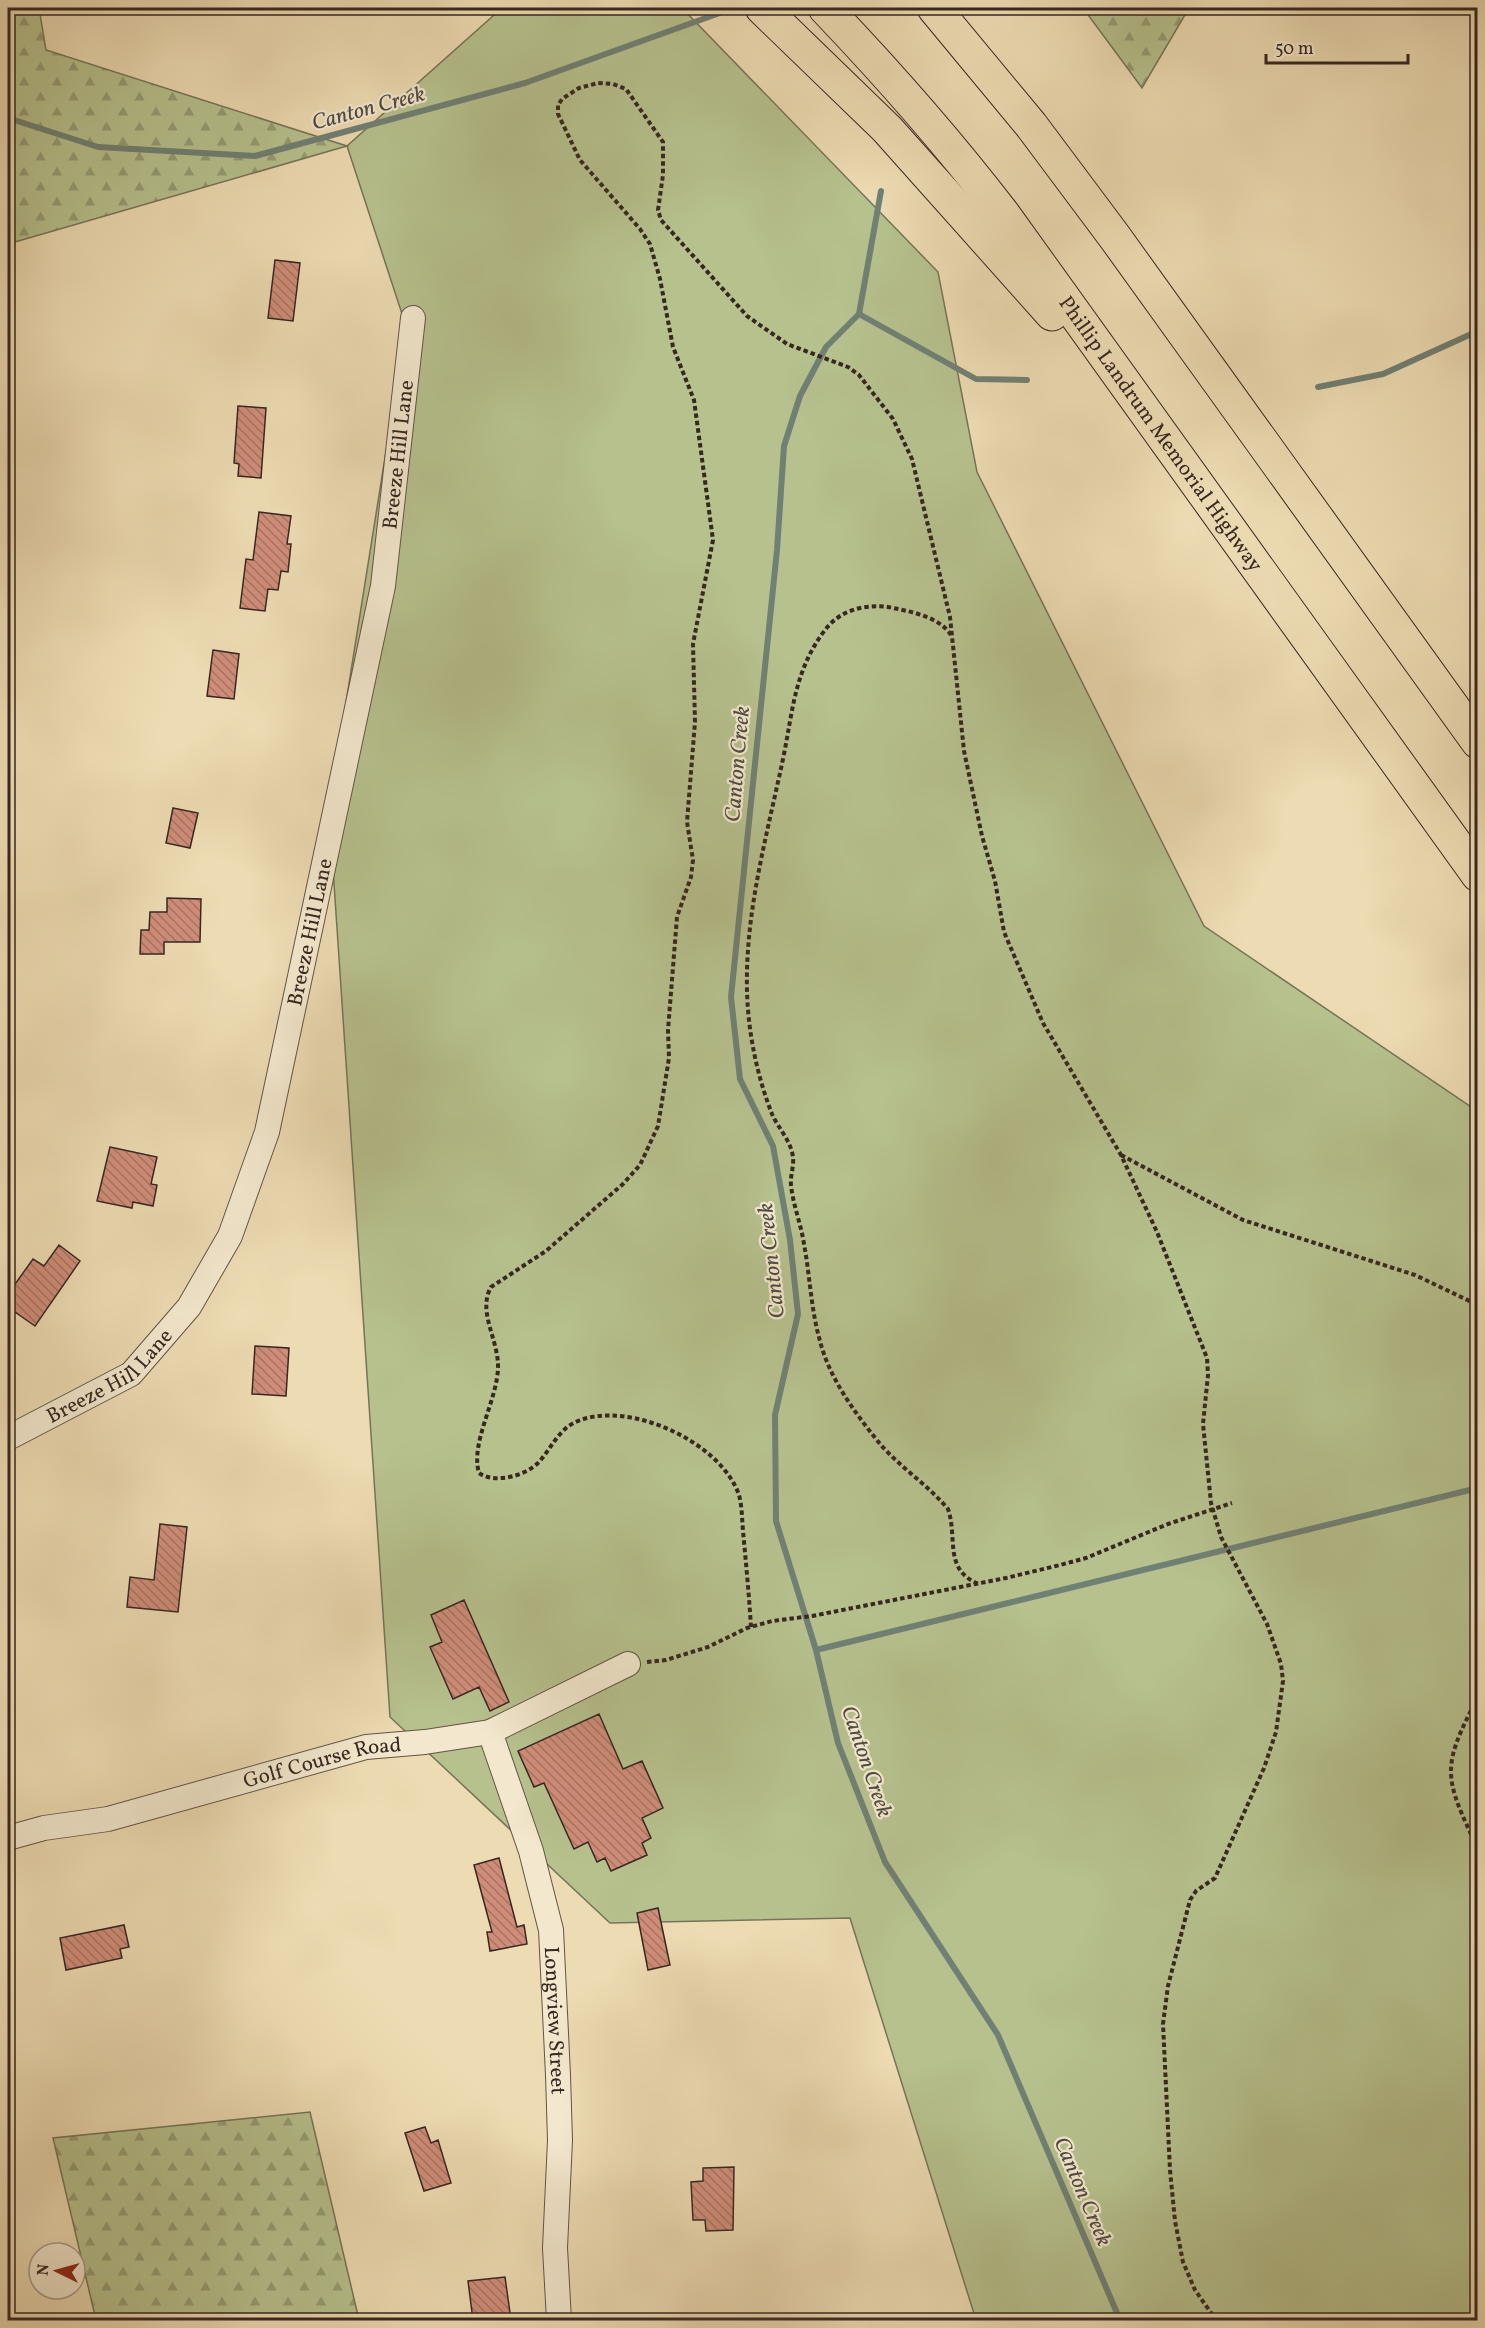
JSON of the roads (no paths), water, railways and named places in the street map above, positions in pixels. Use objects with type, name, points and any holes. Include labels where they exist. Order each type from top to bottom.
[{"type":"highway","points":[[762,8],[887,129],[1168,442]]},
{"type":"highway","name":"Phillip Landrum Memorial Highway","points":[[825,8],[955,151],[1168,442],[1478,875]]},
{"type":"highway","points":[[934,8],[1031,124]]},
{"type":"highway","points":[[948,8],[1478,742]]},
{"type":"street","name":"Breeze Hill Lane","points":[[8,1438],[131,1374],[189,1307],[231,1236],[267,1132],[383,586],[413,318]]},
{"type":"street","name":"Golf Course Road","points":[[8,1838],[44,1828],[108,1819],[366,1747],[425,1742],[490,1732],[628,1664]]},
{"type":"street","name":"Longview Street","points":[[490,1732],[531,1851],[551,1930],[557,2006],[559,2118],[555,2248],[559,2320]]},
{"type":"waterway","name":"Canton Creek","points":[[8,118],[98,147],[255,156],[525,83],[728,10]]},
{"type":"waterway","name":"Canton Creek","points":[[881,191],[859,314],[826,347],[800,396],[784,446],[777,550],[731,997],[740,1079],[773,1146],[790,1240],[798,1314],[775,1415],[776,1521],[816,1650],[838,1743],[885,1862],[998,2035],[1120,2320]]},
{"type":"waterway","points":[[859,314],[976,379],[1027,380]]},
{"type":"waterway","points":[[1318,387],[1383,374],[1478,331]]},
{"type":"waterway","points":[[816,1650],[1478,1488]]}]
